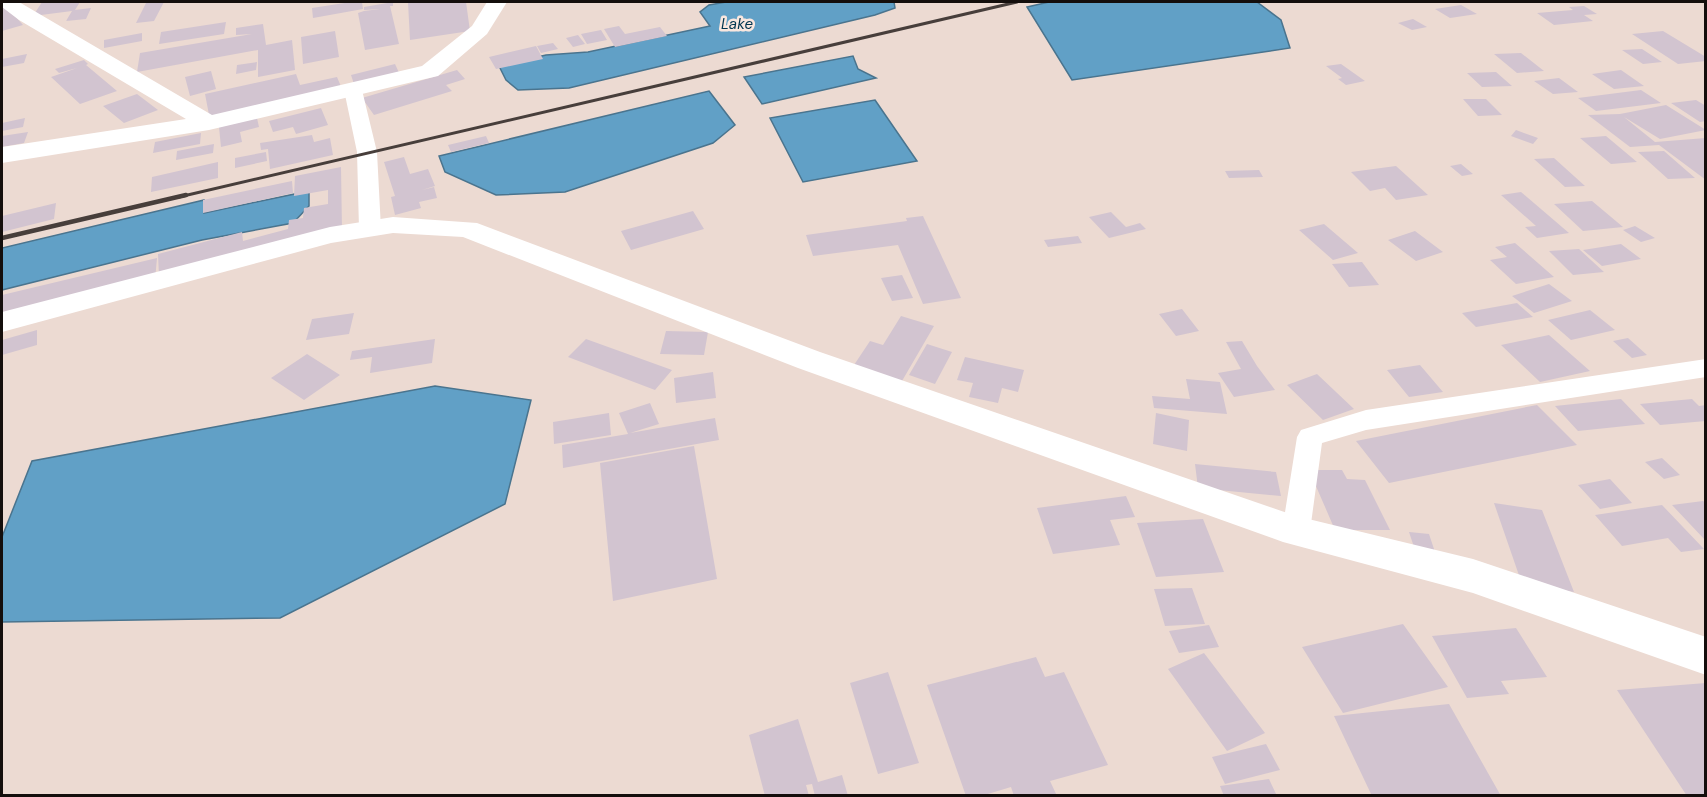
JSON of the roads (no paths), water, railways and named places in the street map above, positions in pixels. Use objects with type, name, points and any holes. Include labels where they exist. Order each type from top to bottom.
[{"type":"main road","points":[[7,2],[26,16],[209,123]]},
{"type":"main road","points":[[2,155],[209,123],[430,71],[480,30],[497,2]]},
{"type":"main road","points":[[2,322],[330,235],[393,225],[467,230],[809,360],[1296,531],[1473,576],[1706,656]]},
{"type":"street","points":[[353,90],[367,152],[370,229]]},
{"type":"street","points":[[1296,531],[1310,437],[1366,420],[1706,368]]},
{"type":"water","name":"Lake","points":[[726,2],[894,2],[895,8],[875,15],[569,88],[518,90],[506,80],[499,66],[546,55],[588,52],[710,26],[700,12],[709,5]]},
{"type":"water","points":[[1049,2],[1257,2],[1281,20],[1290,48],[1072,80],[1027,7]]},
{"type":"water","points":[[853,56],[858,69],[876,78],[762,104],[744,77]]},
{"type":"water","points":[[709,91],[735,125],[713,143],[565,192],[496,195],[445,172],[439,156]]},
{"type":"water","points":[[875,100],[917,161],[803,182],[770,118]]},
{"type":"water","points":[[309,191],[309,206],[293,223],[202,240],[2,290],[2,248],[204,200],[204,213]]},
{"type":"water","points":[[435,386],[531,400],[505,504],[280,618],[2,622],[2,537],[32,461]]},
{"type":"railway","points":[[179,197],[1017,2]]},
{"type":"railway","points":[[2,238],[186,195]]}]
